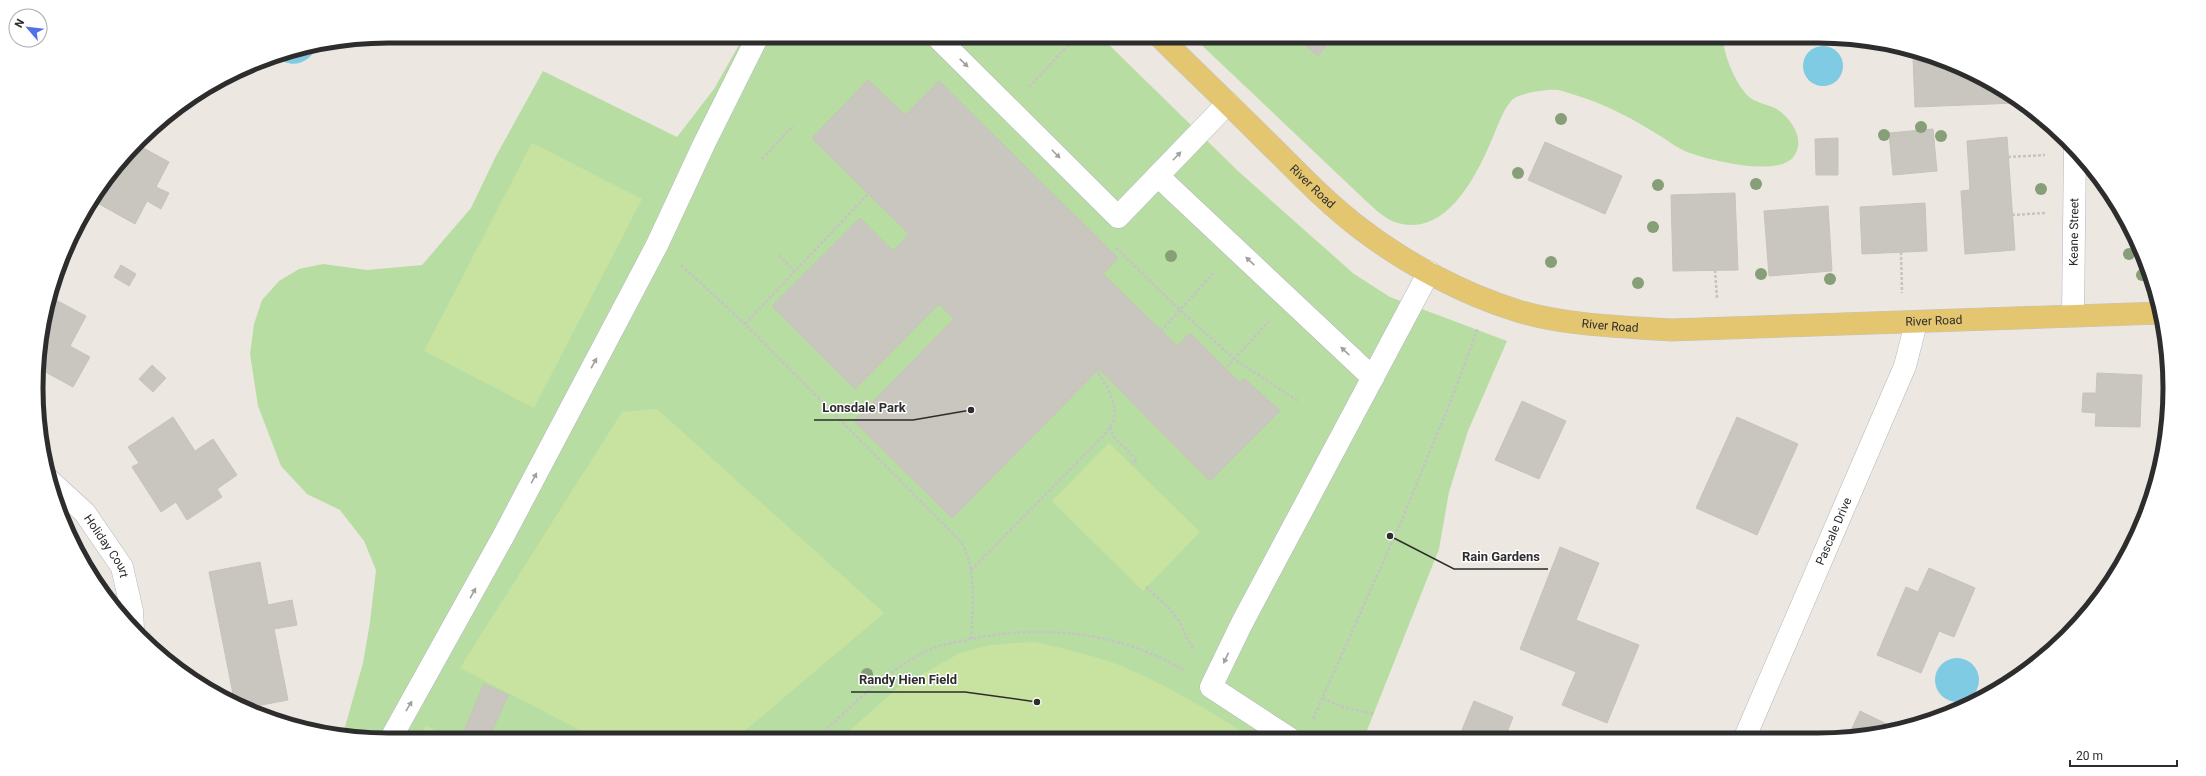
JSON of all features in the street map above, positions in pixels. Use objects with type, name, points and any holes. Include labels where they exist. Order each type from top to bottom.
[{"type":"main road","name":"River Road","points":[[1166,43],[1315,188],[1361,229],[1402,256],[1430,272],[1486,300],[1520,311],[1560,319],[1611,326],[1671,330],[2154,313]]},
{"type":"street","points":[[394,733],[504,535],[657,245],[704,144],[754,43]]},
{"type":"street","points":[[943,43],[1010,107],[1118,216],[1228,104]]},
{"type":"street","name":"Keane Street","points":[[2073,315],[2075,159]]},
{"type":"street","points":[[1158,176],[1373,378]]},
{"type":"street","points":[[1281,733],[1212,687],[1242,623],[1430,272]]},
{"type":"street","name":"Pascale Drive","points":[[1747,733],[1905,366],[1916,322]]},
{"type":"street","name":"Holiday Court","points":[[58,488],[85,513],[122,567],[132,619]]},
{"type":"path","points":[[1010,107],[1070,43]]},
{"type":"path","points":[[762,159],[794,126]]},
{"type":"path","points":[[2008,157],[2069,152]]},
{"type":"path","points":[[745,324],[868,194]]},
{"type":"path","points":[[2012,215],[2051,213]]},
{"type":"path","points":[[1110,243],[1234,359],[1298,401]]},
{"type":"path","points":[[657,245],[745,324],[962,543],[970,558],[973,605],[971,639]]},
{"type":"path","points":[[1161,331],[1236,248]]},
{"type":"path","points":[[1901,252],[1902,294]]},
{"type":"path","points":[[779,255],[794,271]]},
{"type":"path","points":[[1715,270],[1717,303]]},
{"type":"path","points":[[1226,367],[1290,299]]},
{"type":"path","points":[[1311,725],[1400,524],[1448,410],[1471,351],[1486,300]]},
{"type":"path","points":[[971,570],[1110,427],[1113,421],[1113,404],[1106,383],[1096,371]]},
{"type":"path","points":[[1110,427],[1113,436],[1137,460],[1131,464]]},
{"type":"path","points":[[1146,587],[1171,611],[1181,625]]},
{"type":"path","points":[[823,733],[868,692],[900,667],[934,648],[994,634],[1059,632],[1097,638],[1144,651],[1174,665],[1212,687]]},
{"type":"path","points":[[1323,698],[1343,707],[1374,714]]},
{"type":"green space","points":[[740,43],[1107,43],[1238,171],[1354,274],[1390,297],[1507,341],[1468,431],[1449,492],[1439,549],[1366,733],[388,733],[344,730],[363,663],[370,622],[376,570],[364,541],[340,510],[307,494],[281,466],[258,406],[250,354],[254,324],[262,300],[279,281],[299,269],[323,264],[367,270],[422,265],[471,208],[496,156],[543,71],[677,137],[714,89]]},
{"type":"green space","points":[[1199,43],[1724,43],[1730,67],[1743,90],[1750,98],[1773,107],[1781,112],[1790,121],[1798,138],[1797,150],[1794,156],[1786,162],[1774,166],[1760,167],[1726,163],[1683,150],[1628,117],[1589,100],[1558,90],[1534,92],[1521,95],[1512,100],[1508,105],[1474,176],[1453,205],[1440,216],[1426,223],[1410,225],[1392,221],[1365,200]]},
{"type":"green space","points":[[532,143],[642,199],[534,408],[424,351]]},
{"type":"green space","points":[[657,409],[884,613],[742,733],[585,733],[460,668],[622,412]]},
{"type":"green space","points":[[1109,443],[1200,532],[1143,591],[1052,501]]},
{"type":"green space","points":[[1034,642],[1067,649],[1119,665],[1188,699],[1245,733],[847,733],[899,687],[960,653],[990,645]]},
{"type":"green space","points":[[426,726],[440,733],[422,733]]},
{"type":"water","points":[[1827,46],[1834,49],[1840,55],[1843,66],[1842,74],[1834,83],[1827,86],[1819,86],[1812,83],[1804,74],[1803,62],[1806,55],[1815,47]]},
{"type":"water","points":[[314,52],[311,56],[300,63],[294,64],[281,60]]},
{"type":"water","points":[[1953,658],[1961,658],[1973,664],[1979,676],[1979,684],[1973,696],[1960,702],[1953,702],[1941,696],[1935,684],[1935,676],[1941,664]]},
{"type":"building","points":[[1302,43],[1328,43],[1318,56]]},
{"type":"building","points":[[1913,58],[1929,61],[1950,69],[1990,89],[2013,103],[1915,107]]},
{"type":"building","points":[[868,80],[905,115],[939,81],[1118,258],[1103,274],[1177,346],[1190,333],[1240,383],[1244,378],[1280,411],[1210,481],[1099,369],[952,518],[854,421],[954,319],[939,304],[855,389],[772,306],[860,218],[893,251],[909,234],[812,138]]},
{"type":"building","points":[[1933,129],[1937,171],[1893,175],[1889,133]]},
{"type":"building","points":[[2007,137],[2015,250],[1965,254],[1961,191],[1970,190],[1967,141]]},
{"type":"building","points":[[1838,138],[1838,175],[1816,175],[1815,139]]},
{"type":"building","points":[[1545,142],[1622,176],[1605,214],[1528,180]]},
{"type":"building","points":[[141,147],[169,162],[156,187],[169,193],[161,209],[147,201],[135,224],[97,203],[114,178]]},
{"type":"building","points":[[1735,193],[1738,270],[1673,271],[1671,195]]},
{"type":"building","points":[[1925,203],[1927,251],[1862,254],[1860,207]]},
{"type":"building","points":[[1828,206],[1832,271],[1769,276],[1764,211]]},
{"type":"building","points":[[121,265],[136,274],[129,286],[114,277]]},
{"type":"building","points":[[55,300],[86,316],[70,346],[90,357],[73,387],[44,371],[46,343]]},
{"type":"building","points":[[152,365],[166,378],[153,392],[139,379]]},
{"type":"building","points":[[2097,373],[2142,375],[2140,427],[2095,426],[2096,413],[2082,412],[2083,393],[2096,393]]},
{"type":"building","points":[[1522,401],[1566,421],[1539,479],[1495,460]]},
{"type":"building","points":[[173,417],[195,451],[213,439],[237,475],[217,489],[222,497],[187,520],[176,502],[161,512],[132,467],[139,463],[128,447]]},
{"type":"building","points":[[1737,417],[1798,444],[1757,535],[1696,508]]},
{"type":"building","points":[[1560,547],[1599,563],[1576,620],[1639,645],[1607,723],[1562,705],[1576,672],[1520,649]]},
{"type":"building","points":[[260,562],[268,605],[292,600],[297,625],[274,629],[288,700],[255,706],[233,696],[209,572]]},
{"type":"building","points":[[1929,568],[1975,588],[1954,637],[1939,631],[1921,673],[1877,655],[1906,587],[1918,592]]},
{"type":"building","points":[[484,684],[508,695],[491,733],[463,733]]},
{"type":"building","points":[[1474,701],[1513,717],[1507,733],[1461,733]]},
{"type":"building","points":[[1860,711],[1889,725],[1863,730],[1851,731]]},
{"type":"place","name":"Lonsdale Park","points":[[971,410]]},
{"type":"place","name":"Rain Gardens","points":[[1390,536]]},
{"type":"place","name":"Randy Hien Field","points":[[1037,702]]}]
